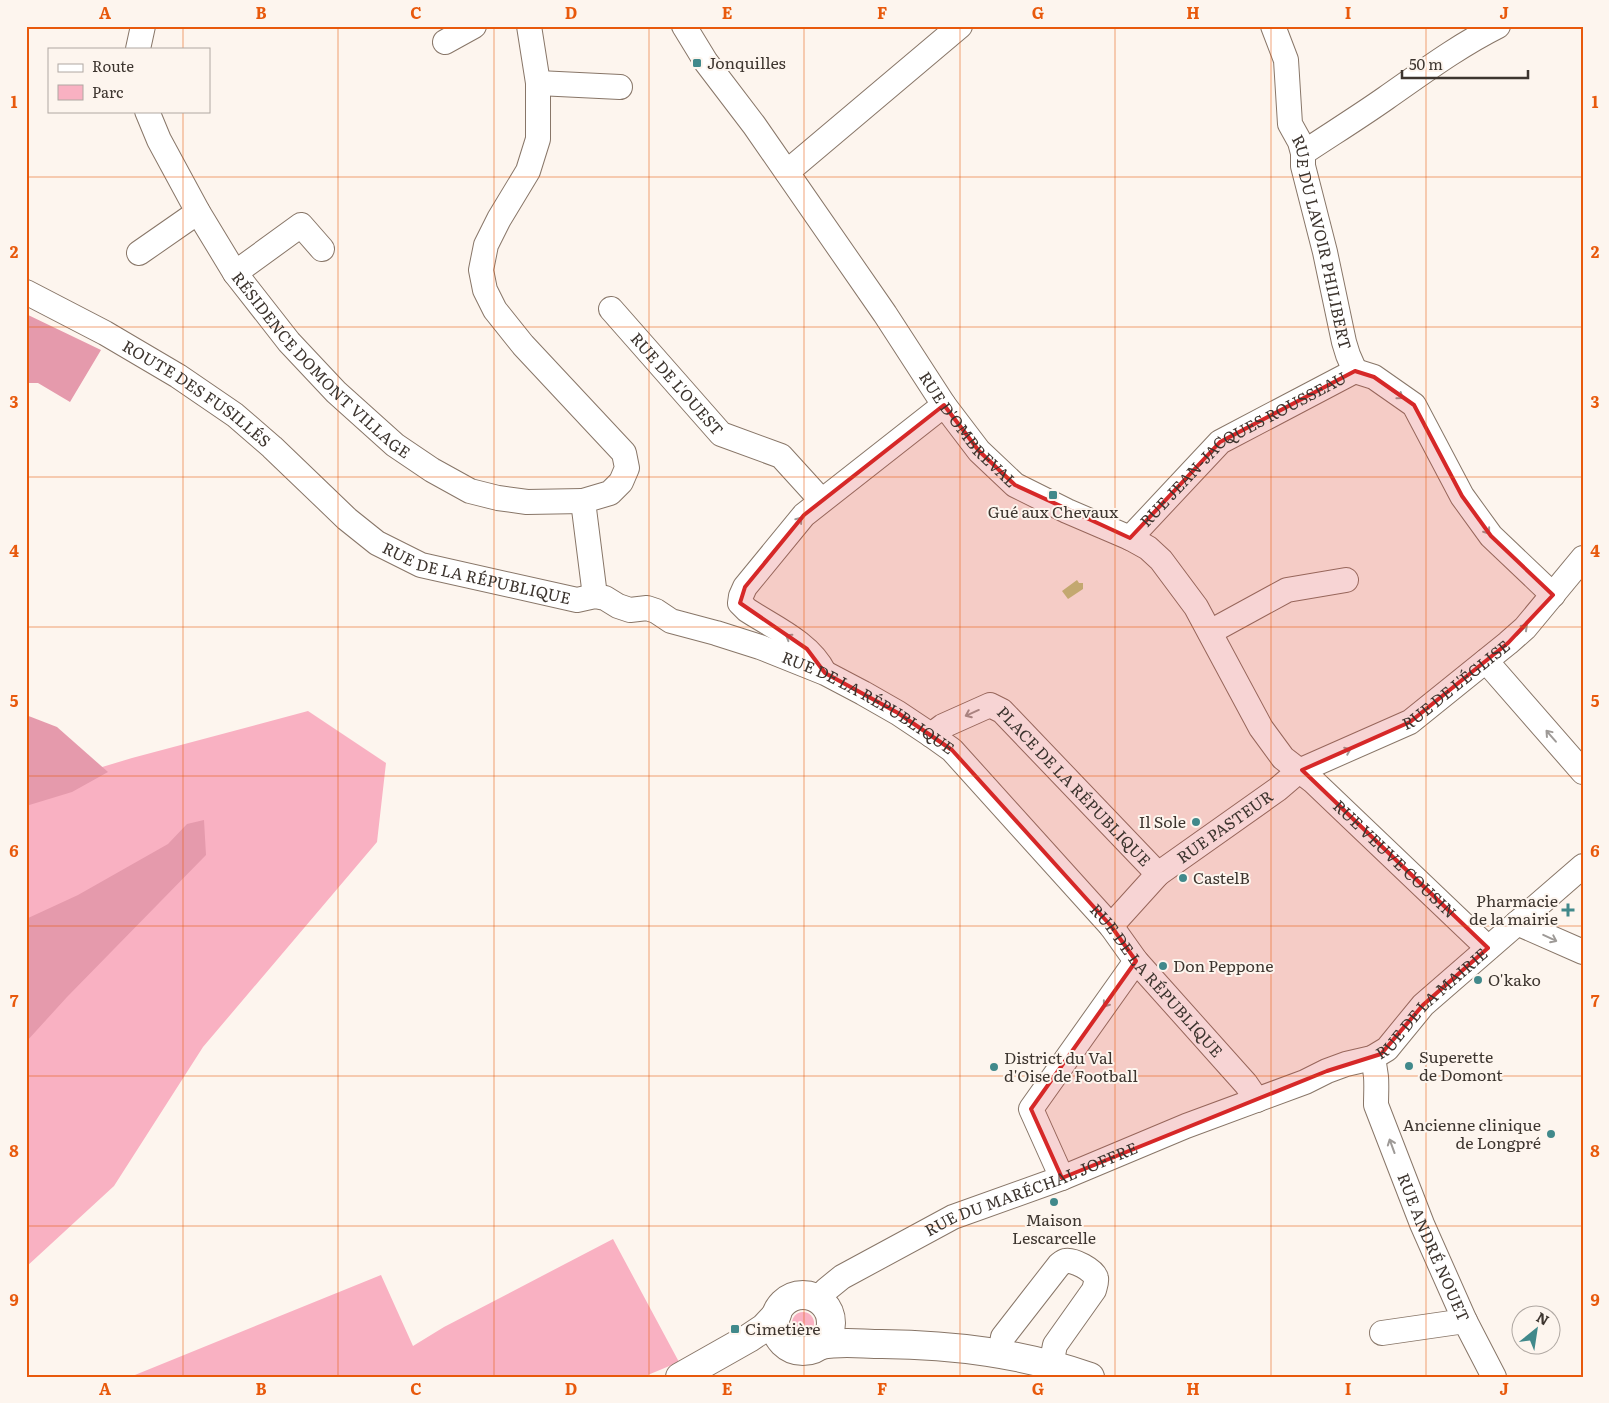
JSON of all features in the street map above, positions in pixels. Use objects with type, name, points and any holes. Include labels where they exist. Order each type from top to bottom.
[{"type":"main road","points":[[691,1375],[764,1328],[786,1301],[802,1295],[811,1296],[836,1342],[938,1346],[1000,1354],[1051,1365],[1090,1377]]},
{"type":"main road","points":[[776,1314],[775,1325],[777,1334],[787,1347],[795,1350]]},
{"type":"main road","points":[[691,1375],[771,1346],[803,1352],[812,1350],[824,1322]]},
{"type":"street","points":[[138,48],[143,26]]},
{"type":"street","points":[[445,42],[474,26]]},
{"type":"street","name":"RÉSIDENCE DOMONT VILLAGE","points":[[147,112],[159,140],[198,212],[235,273],[289,342],[336,392],[396,445],[432,470],[470,491],[498,498],[527,502],[584,501],[610,493],[621,482],[627,468],[624,452],[523,344],[494,310],[485,290],[481,270],[486,245],[528,171],[538,139],[538,83],[529,26]]},
{"type":"street","name":"RUE D'OMBREVAL","points":[[684,26],[706,62],[788,172],[885,314],[944,405],[980,451],[1015,485],[1067,511],[1130,538],[1148,548],[1161,560],[1196,607],[1261,728],[1283,758],[1299,772]]},
{"type":"street","points":[[788,172],[960,26]]},
{"type":"street","name":"RUE DU LAVOIR PHILIBERT","points":[[1273,26],[1286,60],[1290,124],[1300,142],[1303,166],[1325,252],[1344,342],[1355,370]]},
{"type":"street","points":[[1302,153],[1384,100],[1430,67],[1498,26]]},
{"type":"street","points":[[538,83],[620,87]]},
{"type":"street","points":[[139,253],[198,212]]},
{"type":"street","points":[[235,273],[301,224],[322,249]]},
{"type":"street","name":"ROUTE DES FUSILLÉS","points":[[26,292],[113,338],[178,376],[235,415],[272,447],[348,519]]},
{"type":"street","name":"RUE DE L'OUEST","points":[[610,309],[721,434],[781,456],[821,500]]},
{"type":"street","name":"RUE JEAN-JACQUES ROUSSEAU","points":[[1130,538],[1220,442],[1355,370],[1374,377],[1414,405],[1462,496],[1491,536],[1554,595]]},
{"type":"street","points":[[825,673],[819,662],[807,649],[747,610],[740,603],[741,596],[745,587],[804,515],[944,405]]},
{"type":"street","points":[[584,501],[595,596]]},
{"type":"street","name":"RUE DE LA RÉPUBLIQUE","points":[[348,519],[377,543],[422,565],[578,600],[595,596],[605,598],[618,606],[630,610],[647,608],[656,611],[671,622],[716,633],[760,647],[825,673],[863,693],[932,735],[952,750],[1111,926],[1136,962],[1246,1084],[1257,1100]]},
{"type":"street","name":"RUE DE L'ÉGLISE","points":[[1299,772],[1410,722],[1525,628],[1583,558]]},
{"type":"street","points":[[1210,632],[1287,590],[1346,580]]},
{"type":"street","points":[[1486,661],[1583,772]]},
{"type":"street","name":"PLACE DE LA RÉPUBLIQUE","points":[[932,735],[943,726],[990,705],[1002,711],[1158,874]]},
{"type":"street","name":"RUE PASTEUR","points":[[1111,926],[1158,874],[1299,772]]},
{"type":"street","name":"RUE VEUVE COUSIN","points":[[1299,772],[1314,782],[1488,948]]},
{"type":"street","name":"RUE DE LA MAIRIE","points":[[1257,1100],[1346,1064],[1372,1058],[1387,1049],[1423,1005],[1583,866]]},
{"type":"street","points":[[1518,923],[1583,952]]},
{"type":"street","points":[[1062,1178],[1031,1109],[1136,962]]},
{"type":"street","name":"RUE ANDRÉ NOUET","points":[[1372,1058],[1377,1076],[1376,1105],[1422,1224],[1465,1321],[1494,1377]]},
{"type":"street","name":"RUE DU MARÉCHAL JOFFRE","points":[[824,1322],[826,1290],[842,1277],[954,1217],[1062,1178],[1186,1126],[1257,1100]]},
{"type":"street","points":[[1000,1354],[1003,1337],[1058,1265],[1064,1261],[1070,1261],[1080,1264],[1094,1273],[1097,1279],[1094,1290],[1055,1345],[1051,1365]]},
{"type":"street","points":[[1382,1333],[1465,1321]]},
{"type":"highlighted area","points":[[1355,371],[1374,377],[1414,405],[1462,496],[1491,536],[1553,595],[1508,643],[1410,722],[1302,770],[1488,948],[1423,1005],[1381,1054],[1327,1071],[1062,1178],[1031,1109],[1136,961],[1111,926],[952,750],[898,713],[825,673],[807,649],[740,603],[745,587],[804,515],[944,405],[979,451],[1015,485],[1130,538],[1220,442]]},
{"type":"green space","points":[[308,711],[386,763],[377,842],[203,1047],[114,1186],[26,1267],[26,790],[132,758]]},
{"type":"green space","points":[[613,1239],[679,1362],[643,1377],[130,1377],[381,1275],[413,1346],[444,1327]]},
{"type":"green space","points":[[799,1312],[807,1312],[814,1319],[814,1327],[807,1334],[799,1334],[792,1327],[792,1319]]},
{"type":"shaded area","points":[[26,314],[101,350],[70,402],[38,383],[26,383]]},
{"type":"shaded area","points":[[1077,580],[1079,583],[1083,583],[1083,589],[1068,599],[1062,591]]},
{"type":"shaded area","points":[[26,715],[57,727],[108,772],[72,792],[26,806]]},
{"type":"shaded area","points":[[204,820],[206,855],[67,997],[26,1042],[26,919],[78,895],[168,844],[187,824]]},
{"type":"place","name":"Jonquilles","points":[[697,63]]},
{"type":"place","name":"Gué aux Chevaux","points":[[1053,495]]},
{"type":"place","name":"Il Sole","points":[[1196,822]]},
{"type":"place","name":"CastelB","points":[[1183,878]]},
{"type":"place","name":"Pharmacie de la mairie","points":[[1568,910]]},
{"type":"place","name":"Don Peppone","points":[[1163,966]]},
{"type":"place","name":"O'kako","points":[[1478,980]]},
{"type":"place","name":"Superette de Domont","points":[[1409,1066]]},
{"type":"place","name":"District du Val d'Oise de Football","points":[[994,1067]]},
{"type":"place","name":"Ancienne clinique de Longpré","points":[[1551,1134]]},
{"type":"place","name":"Maison Lescarcelle","points":[[1054,1202]]},
{"type":"place","name":"Cimetière","points":[[735,1329]]}]
